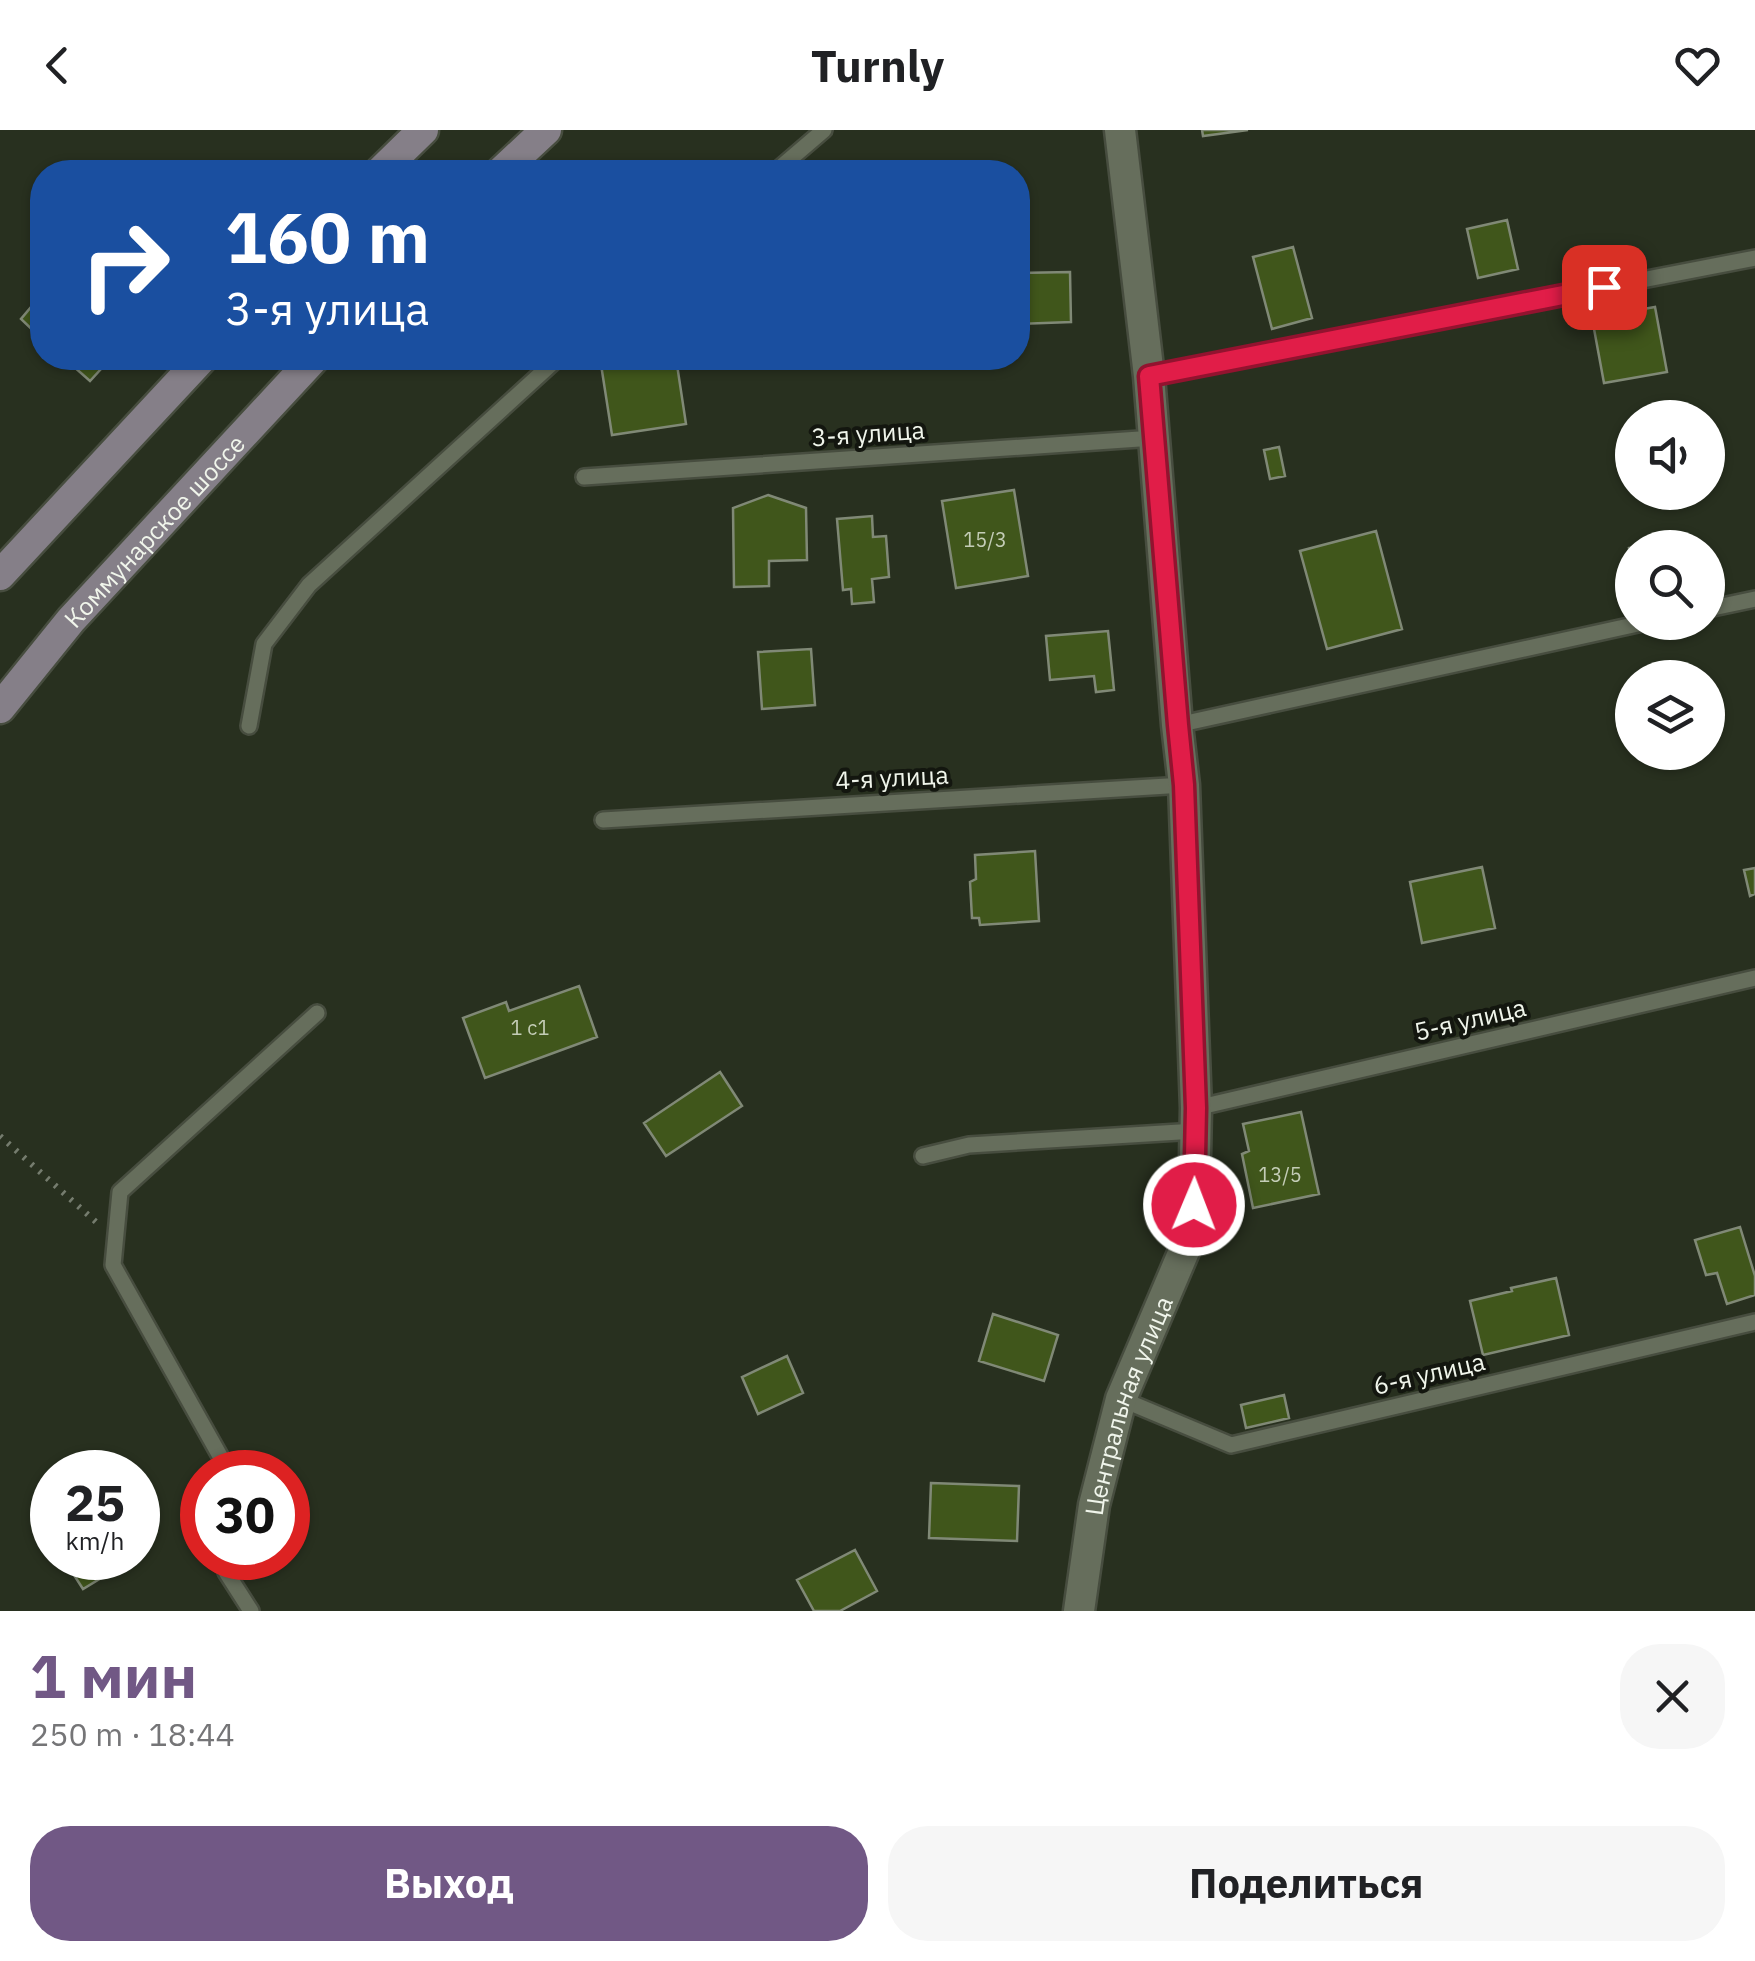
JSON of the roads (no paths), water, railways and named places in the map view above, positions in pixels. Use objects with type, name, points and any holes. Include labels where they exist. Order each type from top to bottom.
[{"type":"main road","points":[[392,160],[423,130]]},
{"type":"main road","points":[[515,160],[546,130]]},
{"type":"main road","points":[[0,574],[191,370]]},
{"type":"main road","name":"Коммунарское шоссе","points":[[0,708],[71,620],[303,370]]},
{"type":"street","name":"Центральная улица","points":[[1079,1611],[1094,1506],[1120,1399],[1187,1244],[1194,1205],[1196,1120],[1184,785],[1149,376],[1120,130]]},
{"type":"lane","points":[[789,160],[824,130]]},
{"type":"lane","points":[[1149,376],[1755,258]]},
{"type":"lane","points":[[249,726],[264,644],[309,586],[545,370]]},
{"type":"lane","name":"3-я улица","points":[[584,477],[1154,438]]},
{"type":"lane","points":[[1725,606],[1755,599]]},
{"type":"lane","points":[[1178,725],[1615,629]]},
{"type":"lane","name":"4-я улица","points":[[603,820],[1184,785]]},
{"type":"lane","name":"5-я улица","points":[[923,1156],[969,1145],[1196,1120],[1755,978]]},
{"type":"lane","points":[[217,1450],[113,1265],[120,1192],[318,1012]]},
{"type":"lane","name":"6-я улица","points":[[1120,1399],[1231,1445],[1755,1322]]},
{"type":"lane","points":[[231,1580],[251,1611]]}]
